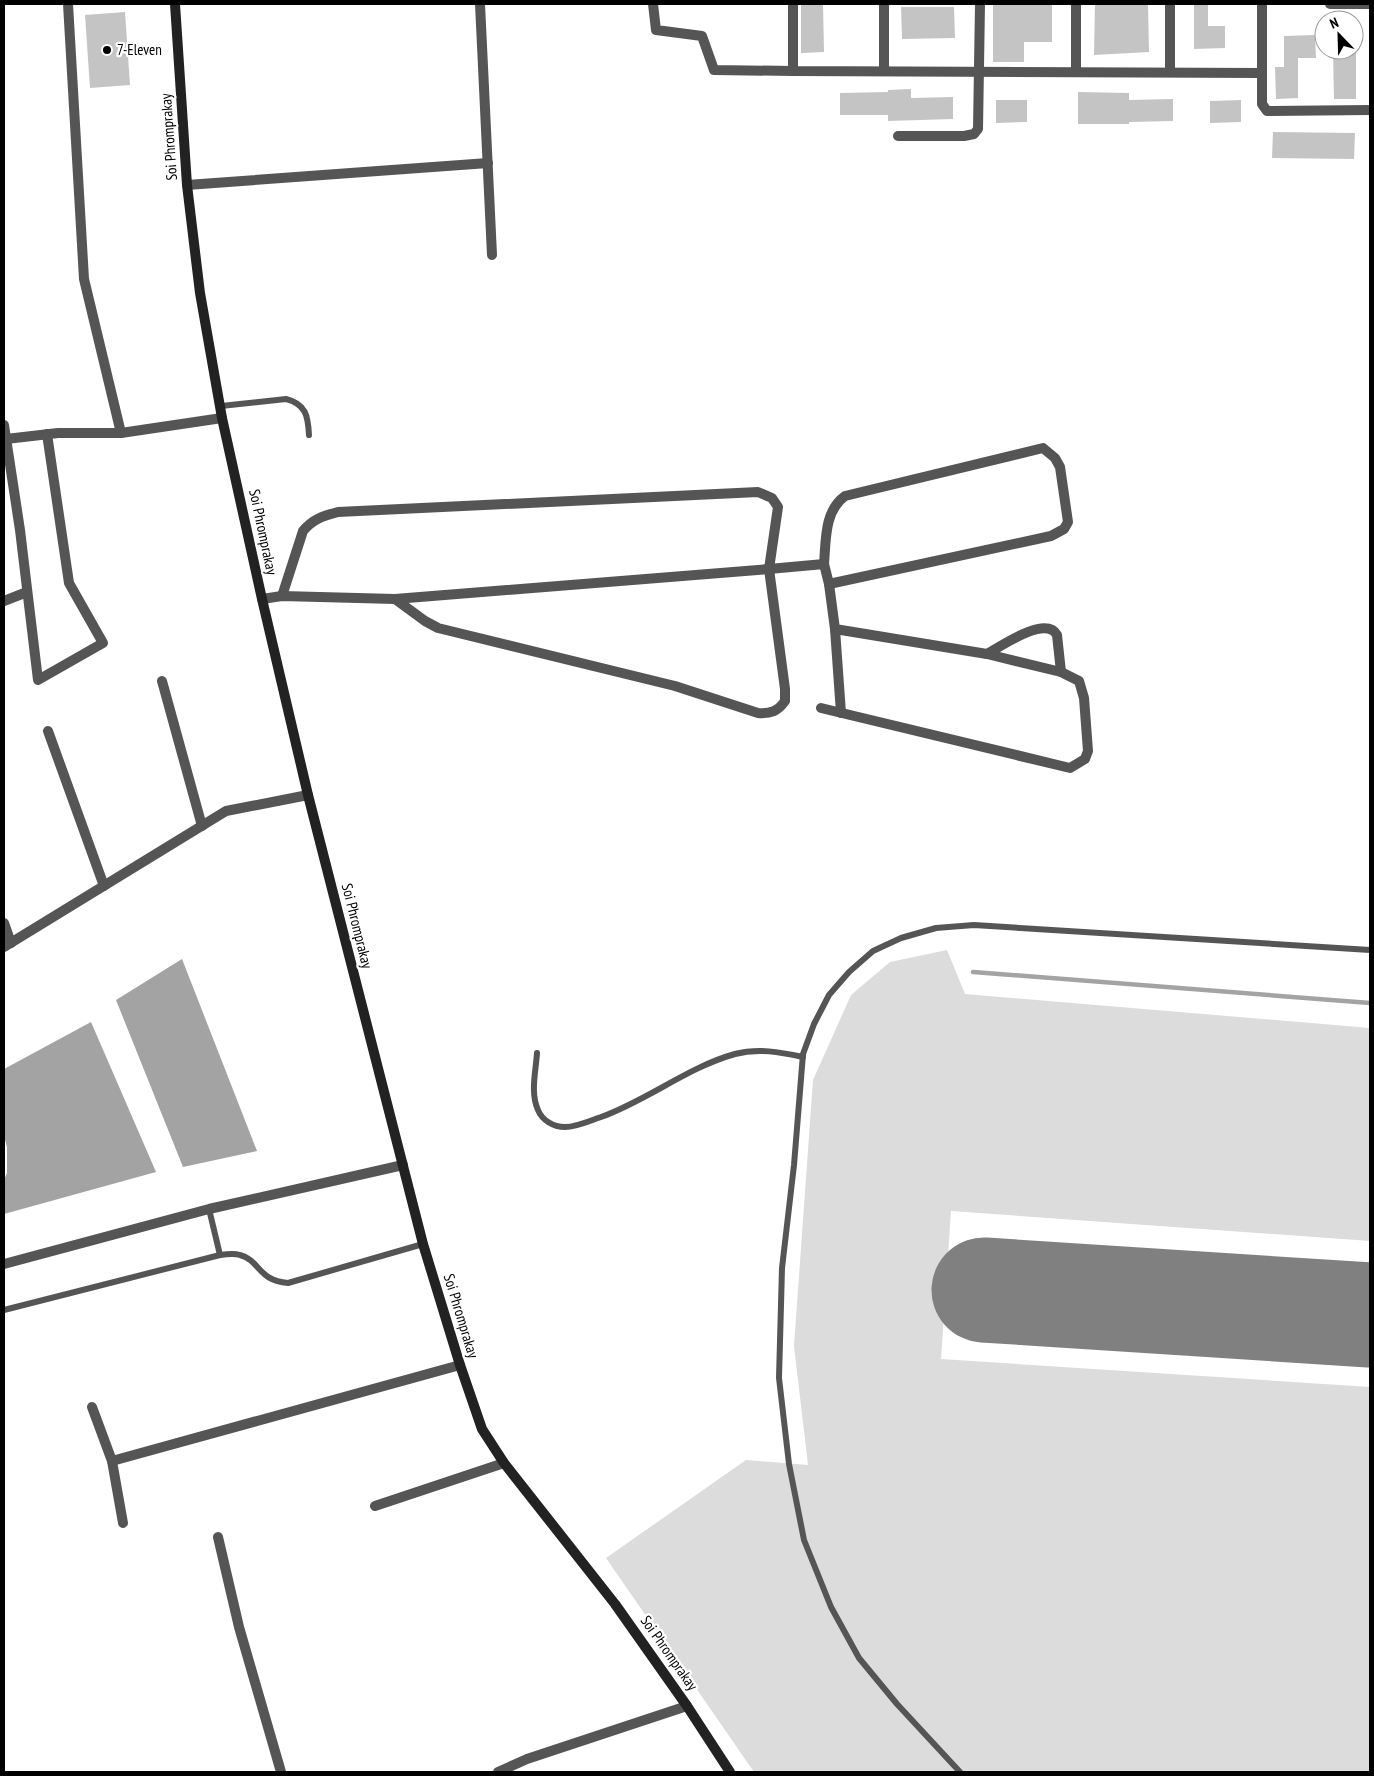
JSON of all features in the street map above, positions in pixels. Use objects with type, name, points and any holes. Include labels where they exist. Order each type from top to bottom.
[{"type":"street","points":[[68,4],[84,279],[121,433]]},
{"type":"street","name":"Soi Phromprakay","points":[[175,4],[187,185],[200,293],[222,418],[308,795],[423,1244],[460,1365],[482,1429],[504,1463],[615,1604],[687,1706],[730,1772]]},
{"type":"street","points":[[480,4],[492,256]]},
{"type":"street","points":[[654,4],[656,30],[702,36],[714,70],[1262,73]]},
{"type":"street","points":[[793,4],[793,71]]},
{"type":"street","points":[[884,4],[884,71]]},
{"type":"street","points":[[898,136],[964,136],[974,134],[978,129],[980,4]]},
{"type":"street","points":[[1076,4],[1076,72]]},
{"type":"street","points":[[1170,4],[1170,72]]},
{"type":"street","points":[[1262,4],[1262,104],[1267,111],[1370,110]]},
{"type":"street","points":[[1330,4],[1370,4]]},
{"type":"street","points":[[187,185],[488,163]]},
{"type":"street","points":[[6,439],[58,433],[121,433],[222,418]]},
{"type":"street","points":[[4,424],[20,530],[38,680],[103,643],[69,583],[47,434]]},
{"type":"street","points":[[829,584],[1051,536],[1064,529],[1068,522],[1060,467],[1055,458],[1043,448],[845,496],[838,501],[832,509],[826,533],[824,564],[829,584],[835,629],[840,713]]},
{"type":"street","points":[[282,596],[303,531],[310,523],[338,512],[758,492],[772,498],[778,508],[769,569],[785,701],[776,711],[767,714],[675,686],[448,631],[425,621],[395,599]]},
{"type":"street","points":[[262,599],[282,596],[395,599],[824,564]]},
{"type":"street","points":[[4,601],[27,592]]},
{"type":"street","points":[[987,654],[1025,633],[1049,628],[1054,630],[1057,635],[1061,672]]},
{"type":"street","points":[[821,708],[1070,768],[1081,763],[1088,751],[1084,698],[1079,681],[1061,672],[987,654],[835,629]]},
{"type":"street","points":[[162,681],[202,826]]},
{"type":"street","points":[[48,731],[104,886]]},
{"type":"street","points":[[4,923],[7,945],[226,812],[308,795]]},
{"type":"street","points":[[4,1264],[209,1209],[403,1165]]},
{"type":"street","points":[[112,1461],[460,1365]]},
{"type":"street","points":[[92,1407],[112,1461],[124,1523]]},
{"type":"street","points":[[375,1506],[504,1463]]},
{"type":"street","points":[[218,1537],[239,1626],[281,1772]]},
{"type":"street","points":[[498,1772],[536,1756],[687,1706]]},
{"type":"lane","points":[[221,406],[286,399],[298,404],[304,411],[307,417],[309,435]]},
{"type":"lane","points":[[960,1772],[897,1704],[860,1658],[831,1607],[804,1540],[789,1464],[779,1378],[782,1268],[794,1165],[803,1057],[814,1024],[829,995],[849,972],[873,951],[901,938],[936,928],[974,924],[1370,950]]},
{"type":"lane","points":[[537,1053],[534,1092],[537,1108],[545,1121],[563,1127],[580,1125],[611,1114],[716,1060],[756,1050],[780,1052],[803,1057]]},
{"type":"lane","points":[[209,1209],[220,1255]]},
{"type":"lane","points":[[4,1310],[220,1255],[241,1255],[253,1263],[267,1277],[277,1282],[288,1283],[423,1244]]},
{"type":"shaded area","points":[[947,950],[965,994],[1370,1028],[1370,1241],[951,1211],[941,1359],[1370,1387],[1370,1772],[754,1772],[606,1558],[746,1460],[808,1465],[794,1346],[813,1080],[851,995],[890,962]]},
{"type":"shaded area","points":[[182,959],[257,1151],[183,1167],[116,1000]]},
{"type":"shaded area","points":[[91,1022],[156,1172],[4,1214],[4,1180],[7,1173],[7,1147],[4,1136],[4,1069]]},
{"type":"building","points":[[801,4],[823,4],[824,52],[801,53]]},
{"type":"building","points":[[993,4],[1052,4],[1052,42],[1024,42],[1024,62],[993,62]]},
{"type":"building","points":[[1095,4],[1148,4],[1149,52],[1094,55]]},
{"type":"building","points":[[1194,4],[1208,4],[1208,26],[1225,26],[1225,48],[1194,49]]},
{"type":"building","points":[[901,7],[954,7],[955,38],[902,39]]},
{"type":"building","name":"7-Eleven","points":[[125,12],[130,85],[90,88],[85,15]]},
{"type":"building","points":[[1314,35],[1314,58],[1298,58],[1298,98],[1276,99],[1275,67],[1284,67],[1284,36]]},
{"type":"building","points":[[1333,60],[1356,60],[1356,99],[1334,99]]},
{"type":"building","points":[[911,89],[911,98],[953,97],[953,119],[888,121],[888,115],[840,115],[840,93],[888,92],[888,90]]},
{"type":"building","points":[[1078,92],[1129,93],[1129,100],[1173,99],[1173,121],[1129,122],[1129,124],[1078,124]]},
{"type":"building","points":[[996,100],[1027,100],[1027,122],[996,123]]},
{"type":"building","points":[[1241,100],[1241,122],[1210,123],[1210,101]]},
{"type":"building","points":[[1273,132],[1355,133],[1354,159],[1272,158]]},
{"type":"waterway","points":[[973,972],[1370,1003]]},
{"type":"runway","points":[[984,1290],[1370,1315]]},
{"type":"place","name":"7-Eleven","points":[[107,50]]}]
